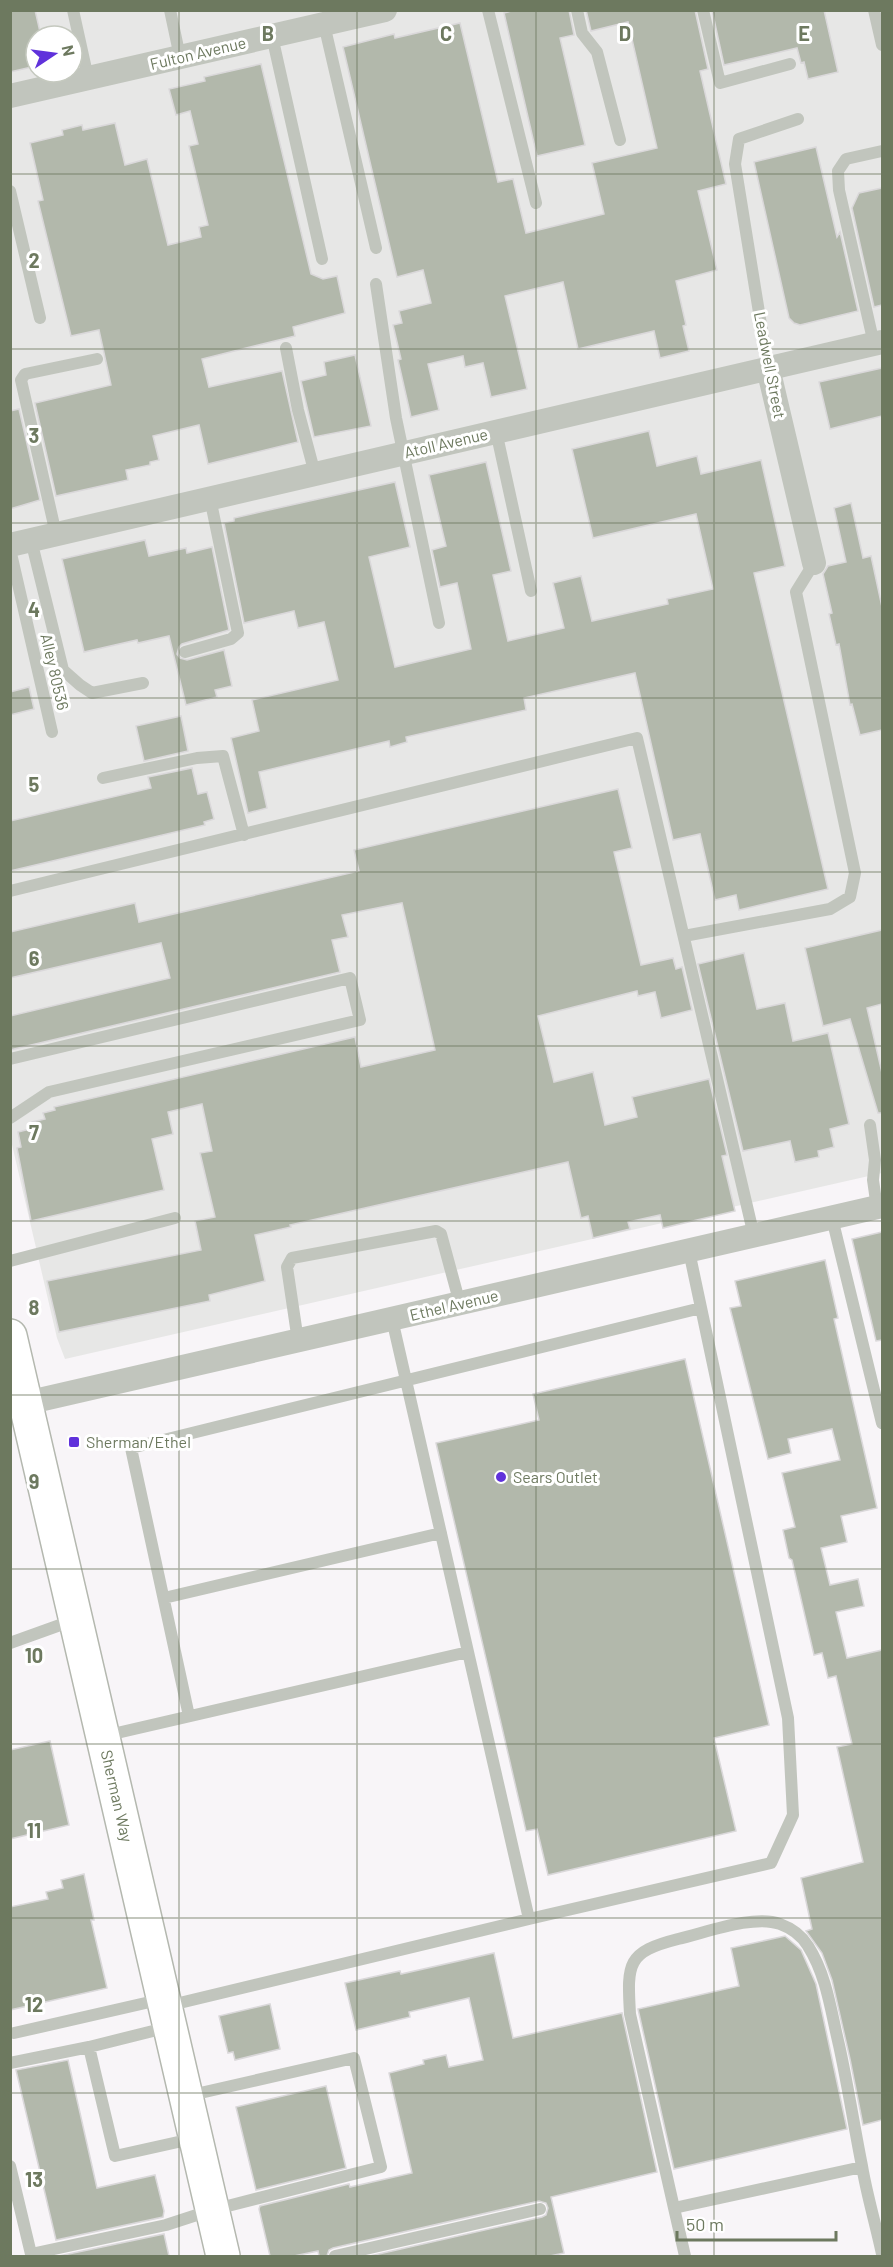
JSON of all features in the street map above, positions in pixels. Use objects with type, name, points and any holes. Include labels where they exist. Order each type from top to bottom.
[{"type":"main road","name":"Sherman Way","points":[[10,1336],[223,2256]]},
{"type":"street","name":"Fulton Avenue","points":[[10,96],[385,10]]},
{"type":"street","name":"Atoll Avenue","points":[[17,545],[56,534],[878,343]]},
{"type":"street","name":"Leadwell Street","points":[[768,368],[814,563]]},
{"type":"street","name":"Ethel Avenue","points":[[26,1403],[880,1207]]},
{"type":"lane","points":[[73,10],[88,78]]},
{"type":"lane","points":[[170,10],[180,57]]},
{"type":"lane","points":[[488,10],[536,203]]},
{"type":"lane","points":[[577,10],[582,33],[597,52],[620,140]]},
{"type":"lane","points":[[703,10],[720,83],[789,64]]},
{"type":"lane","points":[[874,10],[882,45]]},
{"type":"lane","points":[[324,24],[376,248]]},
{"type":"lane","points":[[272,36],[322,259]]},
{"type":"lane","name":"Leadwell Street","points":[[768,368],[735,164],[739,139],[798,119]]},
{"type":"lane","points":[[878,343],[839,190],[838,171],[846,159],[882,151]]},
{"type":"lane","points":[[10,191],[40,318]]},
{"type":"lane","points":[[376,284],[396,418],[439,622]]},
{"type":"lane","points":[[286,348],[298,410],[315,474]]},
{"type":"lane","points":[[56,534],[21,380],[25,374],[97,359]]},
{"type":"lane","points":[[496,431],[531,591]]},
{"type":"lane","points":[[185,652],[231,639],[238,633],[210,498]]},
{"type":"lane","points":[[17,545],[63,669],[92,693],[142,682]]},
{"type":"lane","name":"Alley 80536","points":[[17,545],[52,732]]},
{"type":"lane","points":[[684,936],[830,909],[850,897],[855,873],[796,592],[814,563]]},
{"type":"lane","points":[[10,891],[637,738],[754,1236]]},
{"type":"lane","points":[[103,778],[203,756],[223,756],[244,835]]},
{"type":"lane","points":[[10,1059],[350,978],[360,1020],[49,1092],[10,1118]]},
{"type":"lane","points":[[870,1125],[875,1160],[873,1180],[880,1207]]},
{"type":"lane","points":[[10,1261],[175,1218]]},
{"type":"lane","points":[[832,1218],[882,1423]]},
{"type":"lane","points":[[298,1341],[287,1267],[292,1258],[436,1231],[441,1234],[460,1304]]},
{"type":"lane","points":[[14,2033],[166,2011],[529,1919],[771,1863],[793,1815],[788,1719],[689,1251]]},
{"type":"lane","points":[[189,1716],[131,1448],[701,1308]]},
{"type":"lane","points":[[392,1319],[529,1919]]},
{"type":"lane","points":[[164,1598],[441,1533]]},
{"type":"lane","points":[[10,1643],[76,1620]]},
{"type":"lane","points":[[103,1736],[468,1652]]},
{"type":"lane","points":[[685,2256],[630,2014],[628,1986],[632,1965],[641,1952],[656,1945],[743,1924],[770,1922],[791,1929],[801,1937],[820,1968],[849,2092],[862,2166],[882,2254]]},
{"type":"lane","points":[[10,2063],[89,2047],[166,2011]]},
{"type":"lane","points":[[89,2047],[115,2156],[196,2138]]},
{"type":"lane","points":[[10,2166],[31,2254],[166,2225],[212,2210],[381,2167],[354,2058],[186,2097]]},
{"type":"lane","points":[[674,2208],[862,2166]]},
{"type":"lane","points":[[334,2256],[540,2209]]},
{"type":"shaded area","points":[[10,11],[882,11],[882,1173],[65,1359],[57,1338],[10,1136]]},
{"type":"building","points":[[10,10],[35,10],[38,24],[24,24],[24,69],[10,72]]},
{"type":"building","points":[[515,10],[569,10],[574,35],[560,38],[585,145],[537,156],[504,13]]},
{"type":"building","points":[[586,10],[695,10],[708,69],[700,71],[726,184],[698,191],[717,270],[676,281],[689,351],[660,358],[654,331],[578,349],[563,282],[505,296],[527,389],[491,397],[483,363],[465,367],[463,356],[428,364],[439,410],[411,417],[398,360],[401,359],[393,325],[402,323],[399,311],[431,303],[423,270],[397,277],[343,47],[394,34],[395,38],[460,23],[498,182],[513,179],[526,233],[604,214],[592,163],[657,148],[628,22],[591,31]]},
{"type":"building","points":[[712,10],[824,10],[838,72],[808,79],[804,62],[801,63],[797,48],[724,65]]},
{"type":"building","points":[[261,64],[311,274],[323,279],[337,276],[345,313],[293,327],[295,336],[202,359],[209,387],[282,371],[298,442],[208,464],[199,425],[153,436],[159,460],[150,462],[150,465],[126,470],[128,480],[56,496],[35,403],[111,385],[99,330],[71,336],[38,201],[43,200],[30,143],[63,135],[62,130],[82,125],[83,130],[115,123],[125,165],[147,159],[168,245],[201,237],[199,227],[208,225],[189,146],[198,144],[190,111],[176,115],[169,89],[205,81],[204,77]]},
{"type":"building","points":[[816,147],[837,237],[840,232],[858,311],[800,325],[789,318],[754,162]]},
{"type":"building","points":[[882,188],[882,305],[874,307],[852,208],[859,193]]},
{"type":"building","points":[[355,355],[371,426],[314,437],[301,381],[326,375],[324,362]]},
{"type":"building","points":[[882,368],[882,416],[830,429],[819,382]]},
{"type":"building","points":[[19,409],[40,500],[10,509],[10,411]]},
{"type":"building","points":[[649,431],[657,466],[697,456],[701,474],[761,460],[785,566],[754,573],[828,889],[739,910],[736,895],[715,900],[700,834],[673,840],[635,673],[524,698],[526,710],[406,737],[407,742],[390,747],[389,741],[259,772],[267,808],[248,813],[231,738],[259,731],[252,700],[338,680],[324,622],[298,628],[294,611],[244,623],[224,523],[234,521],[234,518],[395,482],[410,547],[369,557],[395,667],[471,649],[457,583],[440,587],[432,550],[446,546],[429,475],[486,462],[511,571],[493,575],[508,641],[564,628],[553,583],[581,576],[592,621],[668,604],[667,599],[713,589],[696,514],[593,538],[572,449]]},
{"type":"building","points":[[851,503],[863,558],[871,556],[882,607],[882,730],[860,735],[852,704],[850,705],[839,644],[836,645],[829,614],[832,613],[823,574],[828,566],[846,562],[834,508]]},
{"type":"building","points":[[145,540],[149,556],[186,548],[187,553],[212,547],[229,630],[182,644],[177,654],[180,658],[187,660],[224,650],[232,686],[215,690],[217,697],[186,705],[169,636],[138,643],[137,640],[84,652],[62,559]]},
{"type":"building","points":[[29,687],[34,709],[10,715],[10,692]]},
{"type":"building","points":[[181,716],[188,751],[144,761],[136,726]]},
{"type":"building","points":[[192,768],[198,794],[207,792],[214,819],[204,822],[205,825],[10,871],[10,821],[151,788],[148,777]]},
{"type":"building","points":[[618,789],[632,848],[614,852],[641,965],[673,958],[676,969],[682,967],[692,1010],[661,1018],[655,992],[638,996],[637,991],[538,1016],[554,1082],[593,1072],[605,1125],[637,1117],[632,1097],[709,1079],[727,1155],[722,1156],[735,1211],[663,1228],[660,1215],[628,1222],[630,1229],[593,1238],[588,1216],[581,1218],[568,1162],[255,1235],[265,1281],[209,1295],[210,1301],[59,1332],[47,1281],[201,1250],[195,1221],[215,1217],[200,1153],[212,1151],[202,1104],[168,1112],[173,1134],[152,1139],[164,1190],[31,1221],[17,1148],[21,1147],[18,1132],[34,1128],[32,1122],[45,1119],[43,1113],[55,1110],[54,1107],[355,1037],[361,1067],[435,1050],[402,903],[342,915],[348,937],[332,940],[340,972],[10,1050],[10,1016],[170,978],[161,943],[10,978],[10,932],[135,903],[139,922],[359,871],[354,850]]},
{"type":"building","points":[[882,930],[882,1004],[867,1008],[882,1073],[882,1113],[878,1113],[850,1019],[823,1026],[805,948]]},
{"type":"building","points":[[744,953],[757,1009],[785,1003],[793,1041],[828,1033],[849,1124],[830,1129],[834,1147],[818,1151],[819,1157],[795,1162],[790,1141],[743,1151],[698,964]]},
{"type":"building","points":[[882,1232],[882,1340],[876,1341],[852,1239]]},
{"type":"building","points":[[825,1260],[838,1318],[834,1319],[877,1508],[841,1516],[847,1542],[821,1548],[830,1585],[858,1579],[864,1606],[836,1612],[847,1658],[882,1650],[882,2120],[863,2125],[832,1980],[822,1953],[806,1931],[812,1929],[801,1878],[863,1862],[837,1747],[852,1744],[836,1676],[828,1678],[822,1653],[814,1655],[783,1530],[795,1527],[782,1473],[840,1460],[832,1429],[788,1439],[791,1453],[768,1459],[730,1308],[741,1306],[735,1281]]},
{"type":"building","points":[[685,1359],[769,1725],[714,1738],[736,1831],[548,1875],[537,1829],[526,1831],[436,1443],[539,1420],[533,1394]]},
{"type":"building","points":[[50,1741],[69,1825],[10,1839],[10,1750]]},
{"type":"building","points":[[84,1874],[94,1920],[91,1920],[107,1988],[10,2010],[10,1907],[48,1899],[46,1892],[63,1888],[61,1880]]},
{"type":"building","points":[[785,1936],[801,1950],[816,1984],[847,2129],[674,2169],[638,2009],[739,1986],[731,1948]]},
{"type":"building","points":[[494,1953],[513,2038],[622,2013],[657,2172],[551,2197],[564,2253],[550,2256],[370,2256],[542,2217],[546,2215],[548,2208],[546,2203],[539,2201],[333,2248],[329,2250],[327,2256],[319,2256],[318,2251],[294,2256],[270,2256],[260,2206],[349,2184],[350,2187],[412,2173],[389,2073],[424,2064],[423,2060],[446,2055],[449,2067],[483,2060],[469,1998],[409,2012],[410,2017],[356,2030],[345,1983],[400,1971],[401,1974]]},
{"type":"building","points":[[270,2004],[280,2049],[235,2060],[233,2052],[228,2053],[219,2016]]},
{"type":"building","points":[[68,2060],[97,2188],[155,2175],[164,2211],[163,2217],[56,2240],[16,2070]]},
{"type":"building","points":[[326,2086],[346,2168],[256,2190],[236,2107]]},
{"type":"building","points":[[164,2234],[169,2256],[59,2256]]},
{"type":"place","name":"Sherman/Ethel","points":[[74,1442]]},
{"type":"place","name":"Sears Outlet","points":[[501,1477]]}]
